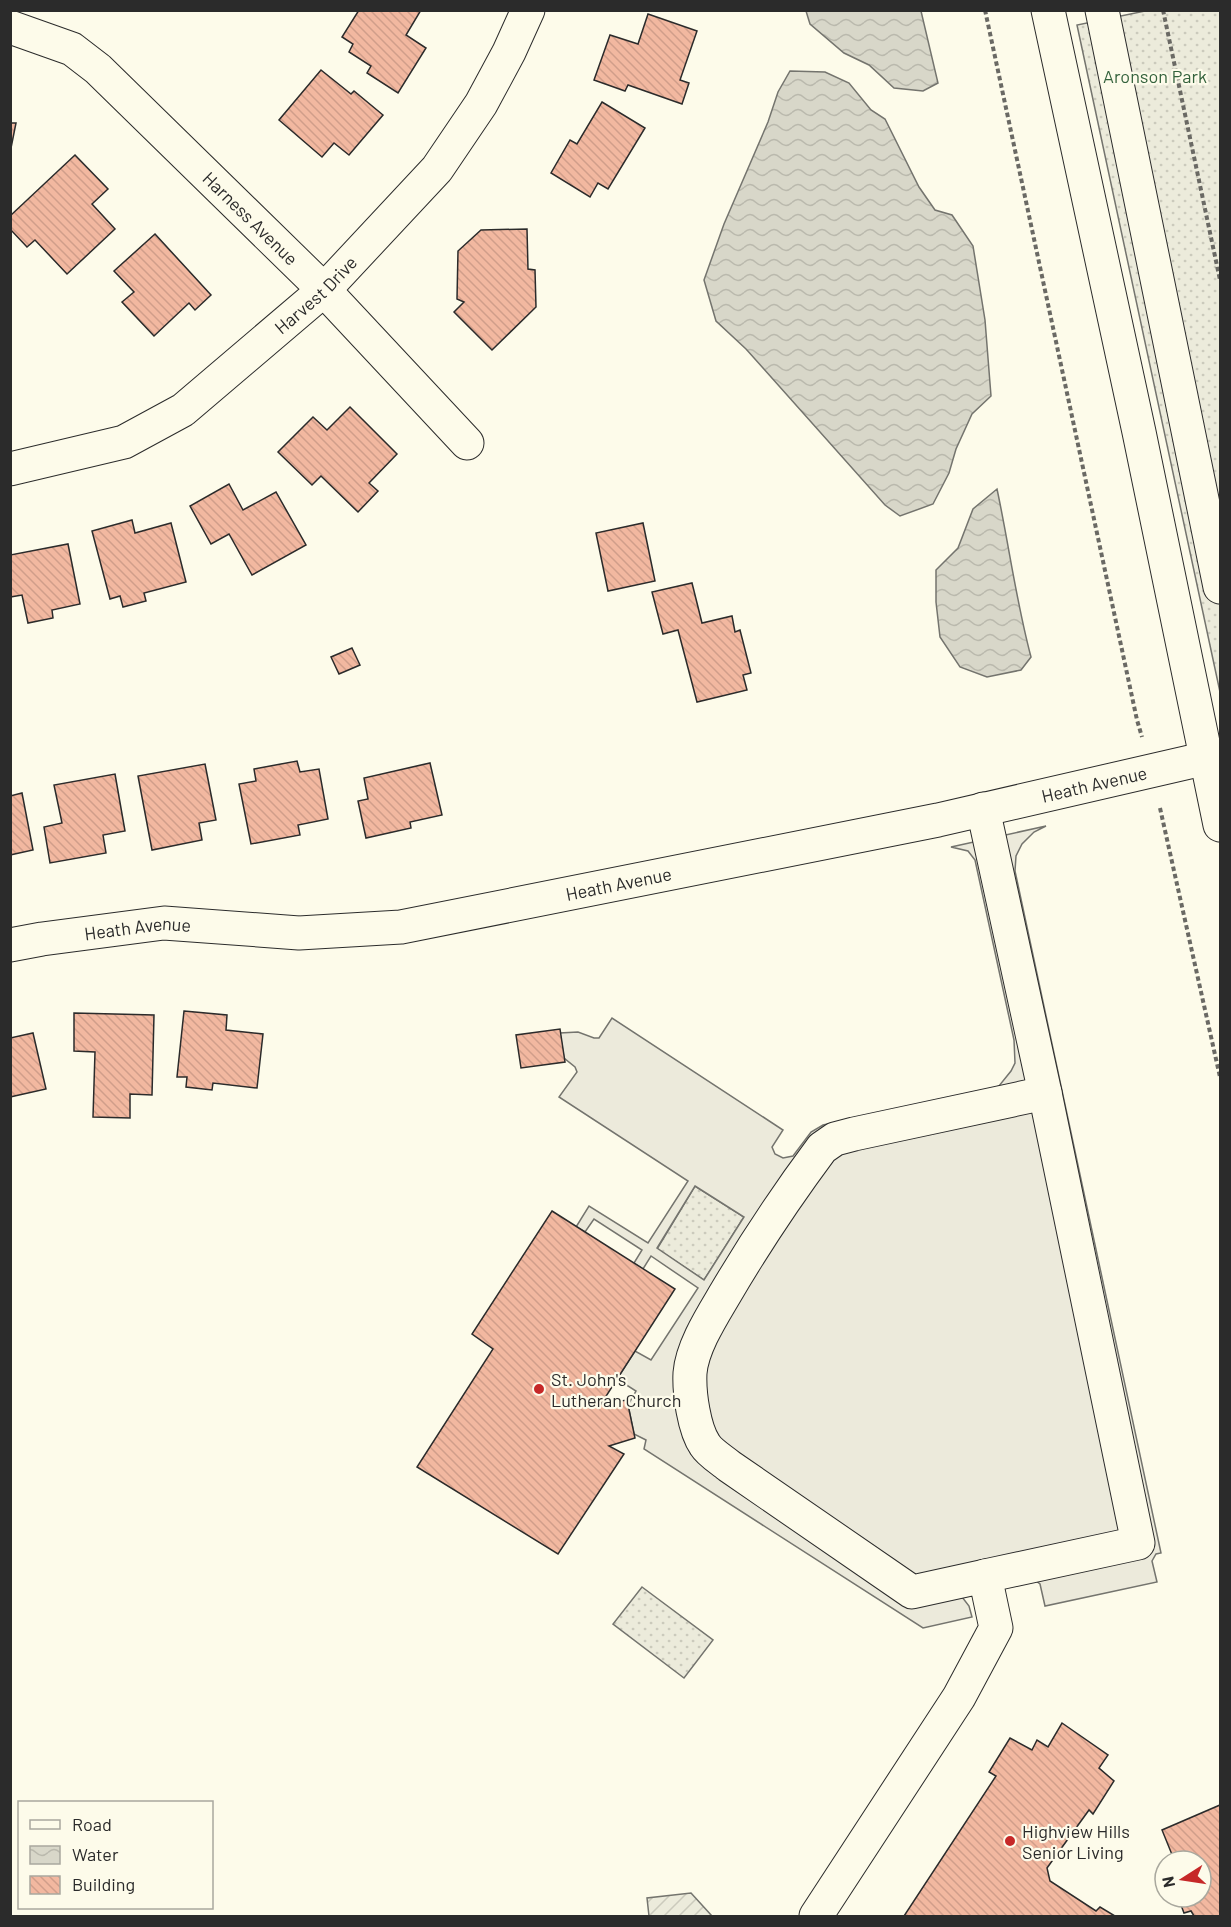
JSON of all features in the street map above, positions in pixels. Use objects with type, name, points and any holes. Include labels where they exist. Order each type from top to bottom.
[{"type":"street","name":"Harvest Drive","points":[[10,469],[124,442],[183,410],[324,290],[443,160],[482,102],[528,10]]},
{"type":"street","points":[[1048,10],[1139,432],[1214,756],[1221,825]]},
{"type":"street","points":[[1102,10],[1221,586]]},
{"type":"street","name":"Harness Avenue","points":[[16,22],[72,49],[98,69],[324,290],[467,443]]},
{"type":"street","name":"Heath Avenue","points":[[10,945],[164,923],[300,933],[401,927],[983,809],[1214,756]]},
{"type":"street","points":[[983,809],[1044,1093],[1138,1543],[912,1592],[729,1466],[705,1446],[698,1429],[690,1390],[690,1371],[703,1333],[724,1295],[749,1253],[822,1148],[835,1139],[854,1134],[1044,1093]]},
{"type":"street","points":[[816,1917],[959,1697],[996,1628],[985,1576]]},
{"type":"path","points":[[986,10],[1135,715],[1142,737]]},
{"type":"path","points":[[1163,10],[1221,280]]},
{"type":"path","points":[[1160,808],[1221,1077]]},
{"type":"green space","name":"Aronson Park","points":[[1145,11],[1220,11],[1220,692],[1077,25]]},
{"type":"green space","points":[[695,1186],[744,1217],[704,1280],[657,1249]]},
{"type":"green space","points":[[642,1587],[713,1640],[684,1678],[613,1624]]},
{"type":"green space","points":[[691,1893],[712,1916],[649,1916],[647,1898]]},
{"type":"shaded area","points":[[1046,826],[1034,832],[1022,844],[1016,856],[1015,871],[1161,1553],[1156,1554],[1152,1561],[1157,1582],[1045,1606],[1040,1584],[1036,1581],[962,1597],[969,1606],[972,1617],[923,1628],[644,1449],[646,1440],[634,1434],[628,1405],[636,1391],[617,1379],[635,1351],[651,1360],[698,1288],[651,1256],[643,1269],[634,1263],[642,1250],[594,1219],[585,1232],[576,1227],[589,1206],[648,1243],[688,1181],[559,1097],[577,1072],[575,1067],[564,1058],[560,1033],[578,1032],[599,1038],[612,1018],[783,1130],[772,1147],[775,1154],[783,1158],[793,1156],[811,1132],[823,1125],[990,1090],[999,1086],[1015,1063],[1014,1040],[975,860],[968,851],[951,847]],"holes":[[[695,1186],[744,1217],[704,1280],[657,1248]]]},
{"type":"water","points":[[806,11],[921,11],[938,83],[923,91],[894,88],[869,65],[844,53],[810,24]]},
{"type":"water","points":[[790,71],[825,72],[849,83],[871,110],[885,119],[919,187],[935,210],[952,215],[973,246],[985,320],[991,396],[972,414],[956,449],[949,473],[933,504],[900,516],[885,505],[746,349],[716,321],[704,280],[724,224],[768,122],[778,92]]},
{"type":"water","points":[[997,489],[1031,657],[1021,670],[987,677],[960,667],[940,637],[936,602],[936,570],[958,548],[973,509]]},
{"type":"building","points":[[359,10],[421,10],[406,35],[426,48],[398,93],[367,73],[371,66],[349,52],[353,44],[342,37]]},
{"type":"building","points":[[648,14],[697,31],[680,80],[689,83],[682,104],[628,85],[625,91],[594,80],[610,35],[638,44]]},
{"type":"building","points":[[321,70],[351,94],[354,91],[383,115],[349,155],[334,143],[322,157],[279,120]]},
{"type":"building","points":[[602,102],[645,128],[608,189],[598,183],[590,197],[551,173],[570,140],[577,144]]},
{"type":"building","points":[[10,123],[16,123],[10,153]]},
{"type":"building","points":[[75,155],[108,189],[92,204],[115,229],[67,274],[35,240],[27,247],[10,229],[10,216]]},
{"type":"building","points":[[527,229],[528,269],[535,270],[536,307],[492,350],[454,312],[464,302],[457,299],[458,251],[481,230]]},
{"type":"building","points":[[155,234],[211,295],[195,310],[189,303],[154,336],[122,302],[134,292],[114,271]]},
{"type":"building","points":[[350,407],[397,454],[369,483],[378,491],[358,512],[321,476],[312,485],[278,452],[313,417],[327,430]]},
{"type":"building","points":[[229,484],[243,510],[276,492],[306,545],[252,575],[229,534],[211,544],[190,506]]},
{"type":"building","points":[[132,520],[135,533],[171,523],[186,582],[144,593],[146,601],[123,607],[120,596],[110,599],[92,531]]},
{"type":"building","points":[[643,523],[655,581],[608,591],[596,533]]},
{"type":"building","points":[[68,544],[80,604],[52,610],[53,618],[28,623],[22,595],[10,597],[10,555]]},
{"type":"building","points":[[692,583],[702,623],[732,616],[735,632],[740,630],[751,673],[743,675],[747,690],[697,702],[678,630],[663,634],[652,592]]},
{"type":"building","points":[[352,648],[360,665],[339,674],[331,657]]},
{"type":"building","points":[[297,761],[300,772],[319,769],[328,819],[298,825],[300,835],[251,844],[239,784],[256,781],[254,769]]},
{"type":"building","points":[[430,763],[442,815],[410,822],[411,828],[366,838],[358,801],[368,799],[364,778]]},
{"type":"building","points":[[205,764],[216,820],[199,823],[202,840],[152,850],[138,776]]},
{"type":"building","points":[[115,774],[125,831],[103,835],[106,853],[50,863],[44,827],[62,823],[54,785]]},
{"type":"building","points":[[22,793],[33,850],[10,855],[10,796]]},
{"type":"building","points":[[184,1011],[227,1015],[226,1030],[263,1034],[257,1088],[213,1083],[212,1090],[186,1087],[187,1077],[177,1077]]},
{"type":"building","points":[[74,1013],[154,1015],[152,1095],[130,1094],[130,1118],[93,1117],[95,1052],[74,1051]]},
{"type":"building","points":[[560,1029],[565,1062],[521,1068],[516,1035]]},
{"type":"building","points":[[33,1033],[46,1089],[10,1097],[10,1038]]},
{"type":"building","name":"St. John's Lutheran Church","points":[[552,1211],[675,1289],[601,1404],[627,1400],[635,1438],[609,1446],[624,1454],[558,1554],[417,1467],[493,1349],[472,1334]]},
{"type":"building","name":"Highview Hills Senior Living","points":[[1062,1723],[1108,1755],[1099,1768],[1114,1781],[1093,1814],[1089,1810],[1047,1868],[1050,1881],[1096,1911],[1100,1907],[1115,1916],[904,1916],[996,1776],[989,1772],[1010,1738],[1032,1750],[1037,1740],[1048,1747]]},
{"type":"building","name":"Highview Hills Senior Living","points":[[1220,1805],[1220,1916],[1194,1916],[1191,1911],[1184,1913],[1182,1909],[1213,1909],[1213,1849],[1170,1849],[1162,1830]]},
{"type":"place","name":"St. John's Lutheran Church","points":[[539,1389]]},
{"type":"place","name":"Highview Hills Senior Living","points":[[1010,1841]]}]
